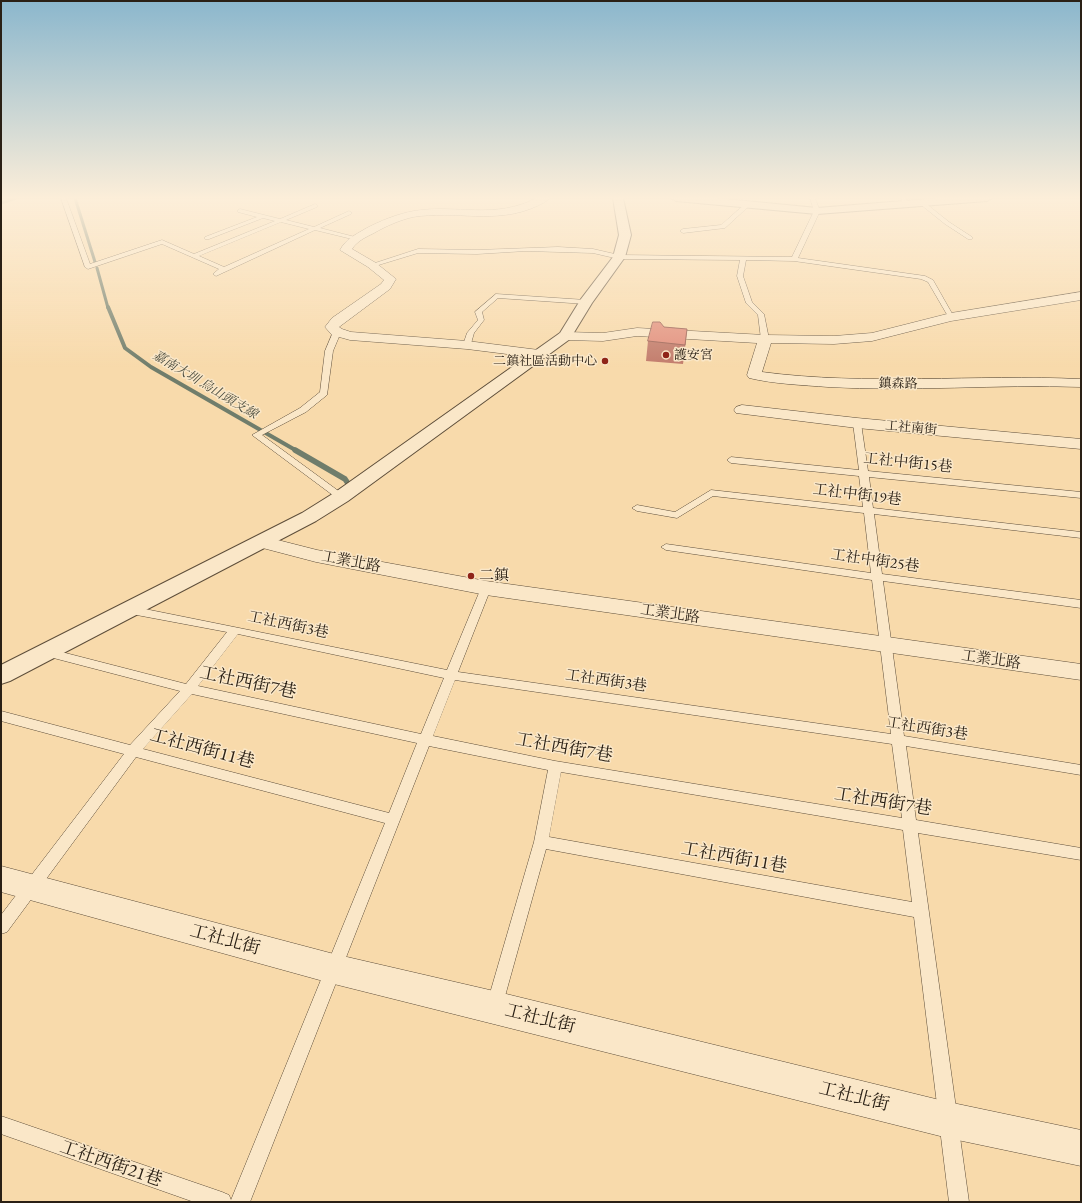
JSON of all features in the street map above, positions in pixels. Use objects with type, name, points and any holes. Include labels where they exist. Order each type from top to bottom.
[{"type":"street","points":[[353,254],[372,265],[390,279],[386,286],[337,321],[332,327],[336,332],[350,336],[467,345],[539,354]]},
{"type":"street","points":[[1,675],[262,542],[341,498],[565,336],[586,302],[619,257]]},
{"type":"street","points":[[565,336],[603,337],[637,332],[765,339],[834,340],[872,337],[951,317],[1081,296]]},
{"type":"street","name":"鎮森路","points":[[765,339],[754,375],[797,381],[919,384],[1040,381],[1081,383]]},
{"type":"street","name":"工社南街","points":[[742,410],[857,423],[1081,444]]},
{"type":"street","name":"工業北路","points":[[262,542],[316,556],[486,588],[1081,672]]},
{"type":"street","name":"工社北街","points":[[1,879],[334,969],[494,1007],[948,1120],[1081,1148]]},
{"type":"lane","points":[[84,254],[88,267],[126,254]]},
{"type":"lane","points":[[190,254],[224,269]]},
{"type":"lane","points":[[194,256],[199,254]]},
{"type":"lane","points":[[216,274],[257,254]]},
{"type":"lane","points":[[372,265],[408,254]]},
{"type":"lane","points":[[607,254],[619,257],[794,259],[923,277],[931,281],[951,317]]},
{"type":"lane","points":[[794,259],[796,254]]},
{"type":"lane","points":[[743,259],[740,276],[741,281],[749,303],[761,314],[765,339]]},
{"type":"lane","points":[[467,345],[471,333],[481,320],[478,312],[496,296],[586,302]]},
{"type":"lane","points":[[336,332],[329,351],[324,393],[303,410],[256,435],[341,498]]},
{"type":"lane","points":[[857,423],[959,1202]]},
{"type":"lane","name":"工社中街15巷","points":[[732,460],[1081,495]]},
{"type":"lane","name":"工社中街19巷","points":[[637,508],[677,515],[710,493],[1081,535]]},
{"type":"lane","name":"工社中街25巷","points":[[666,547],[1081,604]]},
{"type":"lane","points":[[240,1202],[486,588]]},
{"type":"lane","name":"工社西街3巷","points":[[130,610],[452,675],[898,740],[1081,770]]},
{"type":"lane","points":[[1,927],[32,888],[134,750],[189,688],[235,630]]},
{"type":"lane","name":"工社西街7巷","points":[[46,652],[189,688],[426,740],[555,766],[909,824],[1081,854]]},
{"type":"lane","name":"工社西街11巷","points":[[1,716],[394,820]]},
{"type":"lane","points":[[494,1007],[541,842],[555,766]]},
{"type":"lane","name":"工社西街11巷","points":[[541,842],[921,911]]},
{"type":"lane","name":"工社西街21巷","points":[[1,1126],[222,1202]]},
{"type":"building","points":[[653,322],[660,322],[664,327],[687,329],[685,345],[648,341]]},
{"type":"waterway","name":"嘉南大圳 烏山頭支線","points":[[93,254],[95,262]]},
{"type":"waterway","name":"嘉南大圳 烏山頭支線","points":[[97,268],[108,308]]},
{"type":"waterway","name":"嘉南大圳 烏山頭支線","points":[[108,307],[125,348],[151,367],[297,451]]},
{"type":"waterway","name":"嘉南大圳 烏山頭支線","points":[[295,450],[345,479],[347,482]]},
{"type":"place","name":"護安宮","points":[[666,355]]},
{"type":"place","name":"二鎮社區活動中心","points":[[605,361]]},
{"type":"place","name":"二鎮","points":[[471,576]]}]
